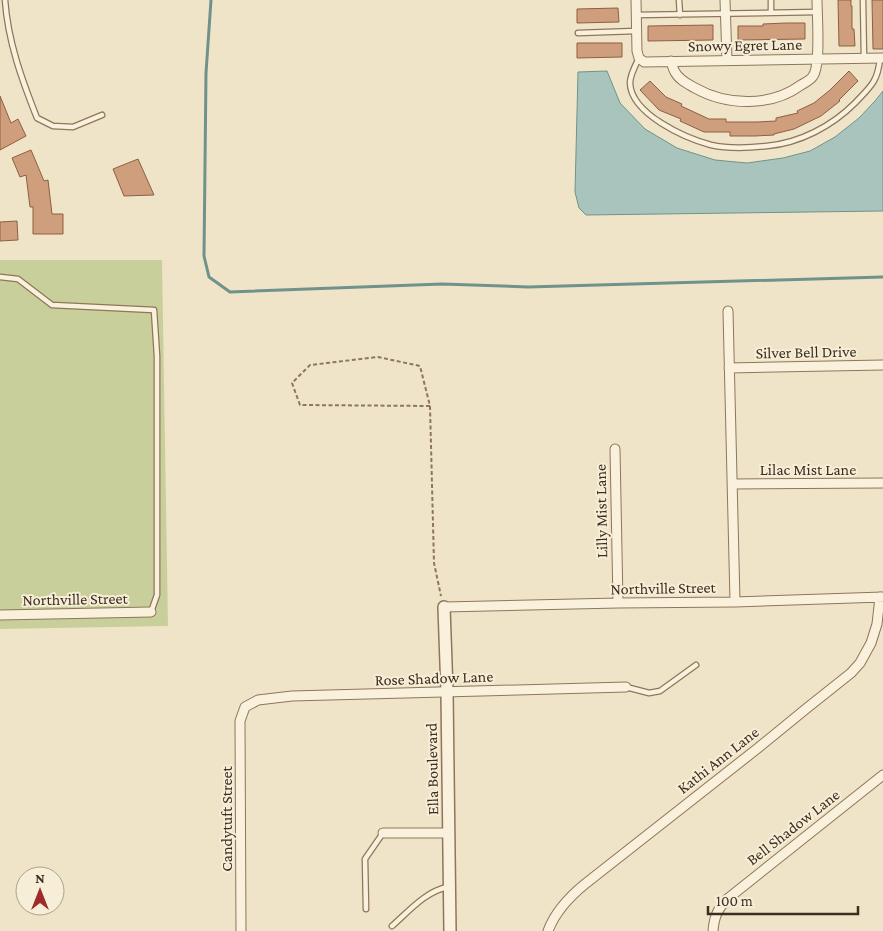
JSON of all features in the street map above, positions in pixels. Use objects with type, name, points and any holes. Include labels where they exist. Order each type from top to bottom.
[{"type":"street","points":[[636,0],[636,32],[639,58]]},
{"type":"street","points":[[725,0],[726,60]]},
{"type":"street","points":[[817,0],[818,60]]},
{"type":"street","name":"Snowy Egret Lane","points":[[639,58],[644,62],[881,58]]},
{"type":"street","name":"Snowy Egret Lane","points":[[671,61],[675,73],[685,82],[703,92],[727,100],[750,102],[792,92],[814,76],[818,60]]},
{"type":"street","points":[[728,311],[735,602]]},
{"type":"street","name":"Silver Bell Drive","points":[[729,368],[883,365]]},
{"type":"street","name":"Lilly Mist Lane","points":[[615,448],[618,603]]},
{"type":"street","name":"Lilac Mist Lane","points":[[732,484],[883,484]]},
{"type":"street","name":"Northville Street","points":[[444,607],[735,602],[882,597]]},
{"type":"street","name":"Kathi Ann Lane","points":[[548,931],[564,903],[585,884],[851,673],[860,663],[871,643],[882,597]]},
{"type":"street","name":"Ella Boulevard","points":[[444,607],[450,931]]},
{"type":"street","name":"Northville Street","points":[[0,615],[151,612]]},
{"type":"street","name":"Rose Shadow Lane","points":[[245,707],[258,700],[270,697],[626,687]]},
{"type":"street","name":"Candytuft Street","points":[[241,931],[240,721],[245,707]]},
{"type":"street","name":"Bell Shadow Lane","points":[[714,931],[714,920],[719,908],[726,900],[883,775]]},
{"type":"street","points":[[383,833],[449,833]]},
{"type":"lane","points":[[5,0],[11,41],[21,76],[37,118],[53,126],[73,127],[102,115]]},
{"type":"lane","points":[[679,0],[680,15]]},
{"type":"lane","points":[[771,0],[771,13]]},
{"type":"lane","points":[[863,0],[864,59]]},
{"type":"lane","points":[[636,15],[817,12]]},
{"type":"lane","points":[[578,33],[636,32]]},
{"type":"lane","points":[[639,58],[632,72],[630,83],[632,93],[642,108],[675,132],[711,145],[735,148],[769,146],[799,139],[827,125],[850,108],[870,87],[879,72],[881,58]]},
{"type":"lane","points":[[0,277],[18,279],[52,304],[154,310],[156,356],[157,595],[151,612]]},
{"type":"lane","points":[[626,687],[649,693],[660,691],[696,664]]},
{"type":"lane","points":[[366,909],[365,859],[383,833]]},
{"type":"lane","points":[[392,926],[430,894],[441,888],[450,887]]},
{"type":"path","points":[[430,406],[300,405],[292,383],[310,365],[378,357],[420,366],[430,406],[434,563],[444,607]]},
{"type":"green space","points":[[0,260],[162,260],[168,626],[0,629]]},
{"type":"water","points":[[607,71],[620,103],[645,129],[677,148],[715,160],[747,163],[783,158],[810,151],[835,137],[859,118],[883,91],[883,211],[586,215],[579,208],[575,192],[578,72]]},
{"type":"building","points":[[838,0],[851,0],[852,29],[854,29],[855,46],[839,46]]},
{"type":"building","points":[[872,0],[883,0],[883,49],[873,49]]},
{"type":"building","points":[[618,8],[619,22],[577,23],[577,9]]},
{"type":"building","points":[[805,23],[805,39],[738,40],[738,26],[763,26],[763,24]]},
{"type":"building","points":[[713,25],[713,40],[648,41],[648,26]]},
{"type":"building","points":[[577,43],[622,43],[622,57],[577,58]]},
{"type":"building","points":[[849,71],[858,81],[840,101],[821,116],[794,129],[774,135],[730,136],[730,132],[704,132],[680,121],[681,119],[659,110],[640,90],[650,81],[666,97],[709,119],[726,119],[726,122],[776,121],[776,118],[798,113],[797,111],[814,103]]},
{"type":"building","points":[[0,96],[11,123],[18,119],[26,136],[0,150]]},
{"type":"building","points":[[31,150],[44,181],[48,180],[52,214],[63,214],[63,234],[33,234],[33,207],[30,207],[26,175],[20,177],[12,158]]},
{"type":"building","points":[[138,159],[154,195],[124,196],[113,169]]},
{"type":"building","points":[[17,221],[18,240],[0,241],[0,222]]},
{"type":"waterway","points":[[211,0],[206,73],[204,256],[209,277],[230,292],[442,284],[528,287],[883,277]]}]
